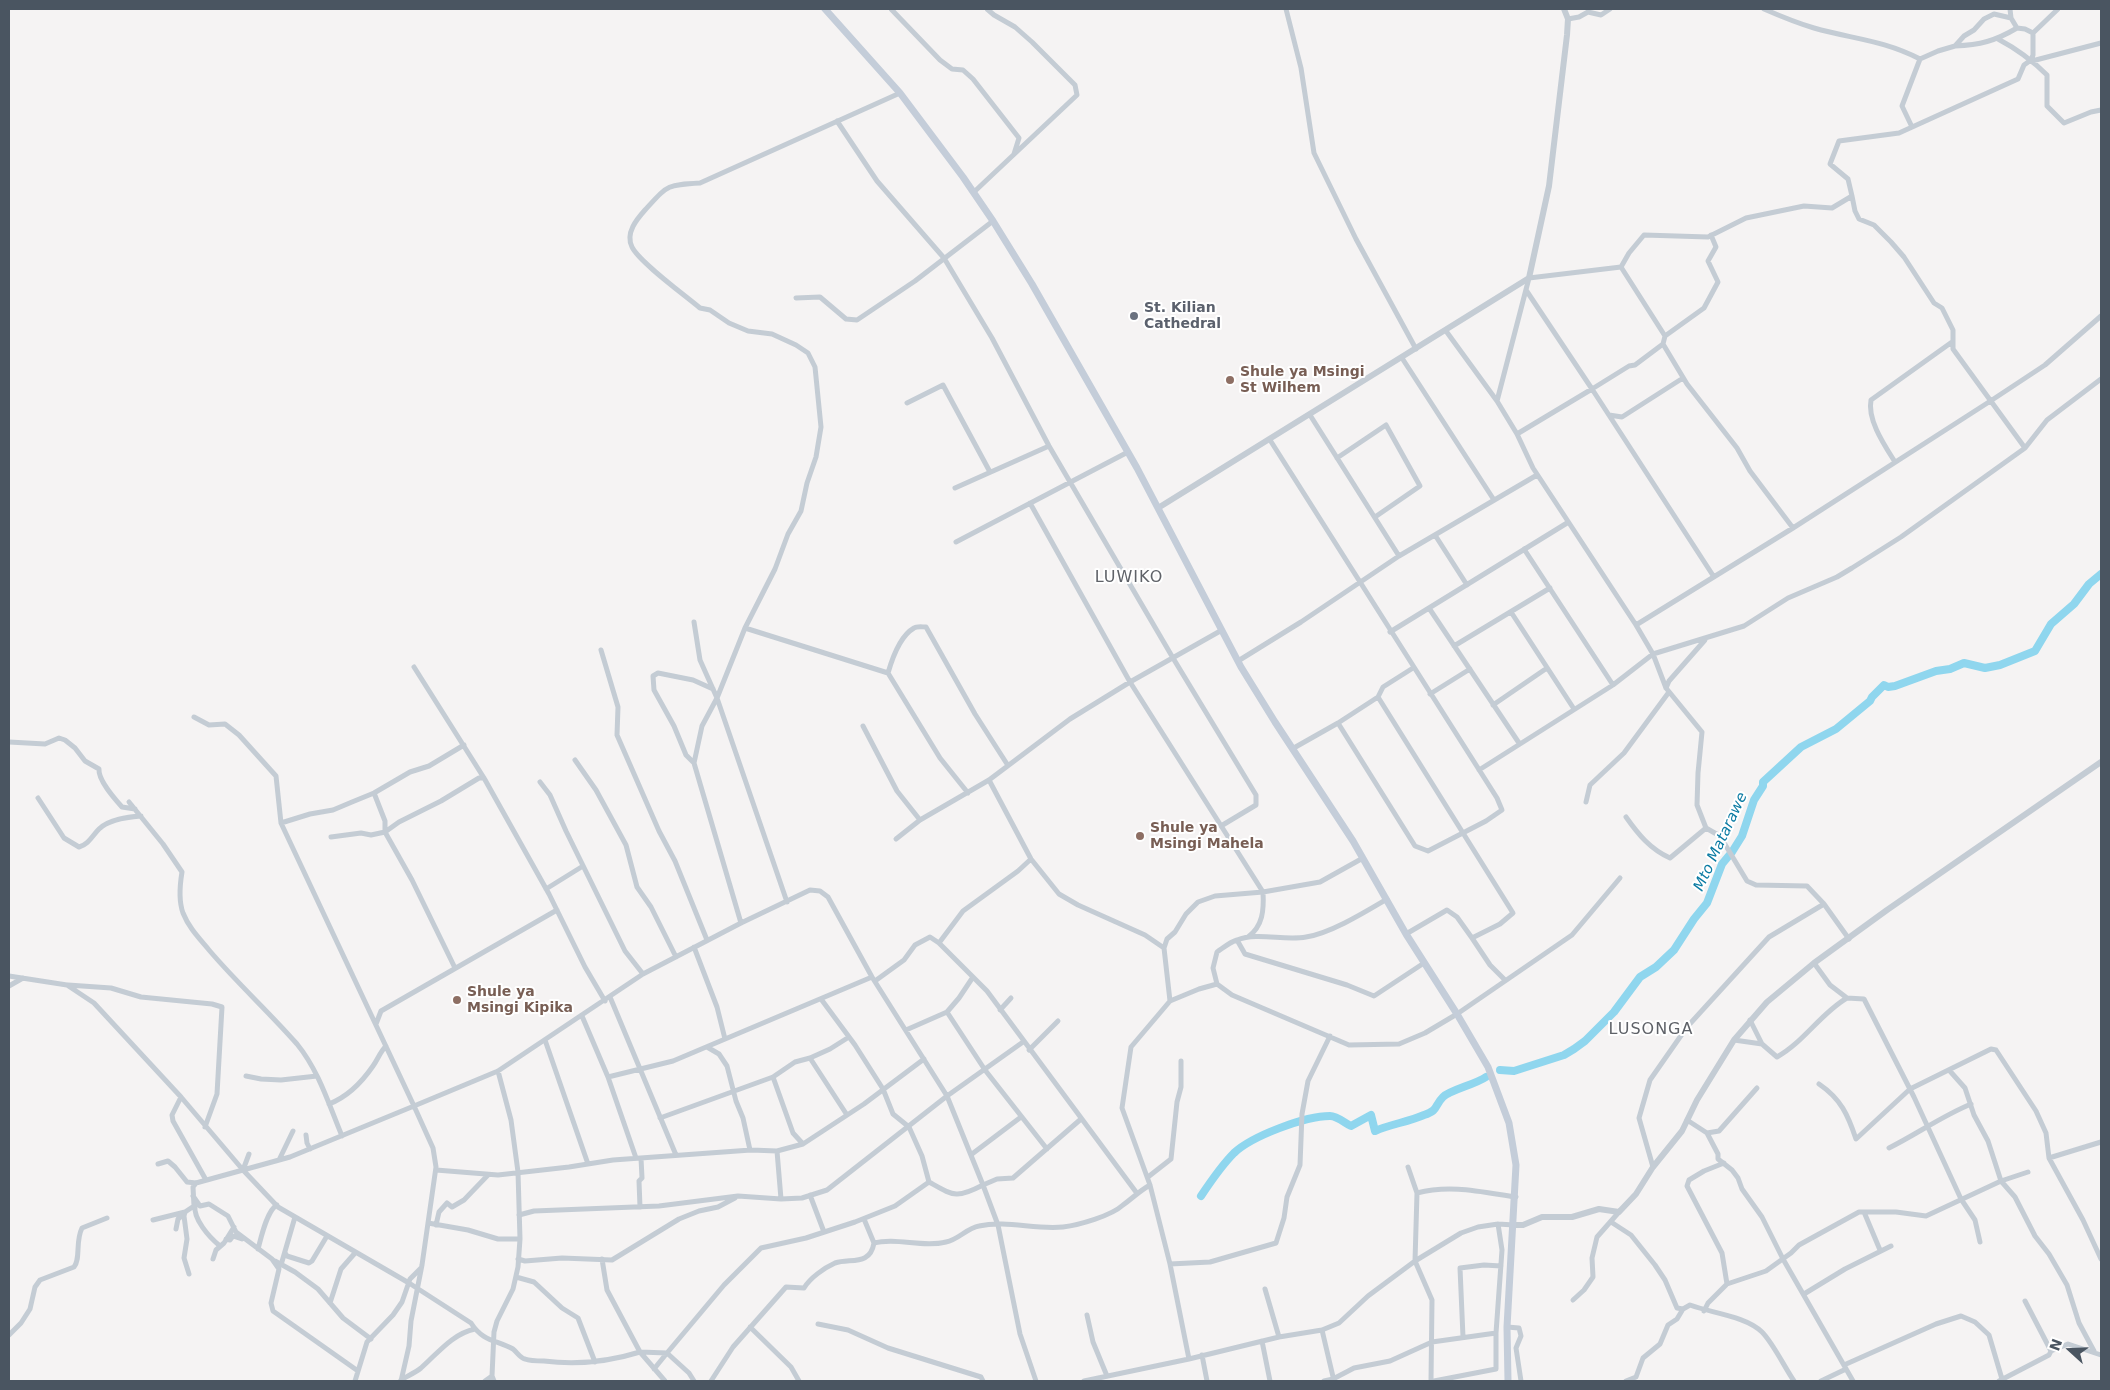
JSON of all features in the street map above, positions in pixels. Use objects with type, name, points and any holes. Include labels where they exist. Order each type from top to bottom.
[{"type":"main road","points":[[825,9],[900,93],[974,192],[993,221],[1032,284],[1128,452],[1238,661],[1363,858],[1406,934],[1488,1066],[1509,1123],[1516,1165],[1516,1197],[1507,1328],[1508,1381]]},
{"type":"street","points":[[891,9],[940,60],[952,69],[963,70],[973,80],[1019,138],[1013,155]]},
{"type":"street","points":[[974,192],[1077,95],[1075,85],[1015,27],[987,9]]},
{"type":"street","points":[[1286,9],[1301,68],[1314,153],[1356,238],[1416,349]]},
{"type":"street","points":[[1496,401],[1530,278],[1549,186],[1568,19],[1564,9]]},
{"type":"street","points":[[1568,19],[1579,17],[1588,12],[1601,15],[1610,9]]},
{"type":"street","points":[[1764,9],[1816,29],[1898,48],[1920,59]]},
{"type":"street","points":[[2010,9],[2011,18],[2017,28]]},
{"type":"street","points":[[2032,60],[2034,51],[2033,33],[2058,9]]},
{"type":"street","points":[[1955,46],[1984,19],[1994,14],[2011,18]]},
{"type":"street","points":[[1912,127],[1902,106],[1920,59],[1955,46],[1971,45],[1998,39],[2017,28],[2033,33]]},
{"type":"street","points":[[1998,39],[2032,60],[2047,76],[2047,106],[2064,123],[2101,110]]},
{"type":"street","points":[[2025,448],[1992,400],[1984,393],[1953,349],[1953,330],[1942,308],[1934,303],[1904,257],[1891,242],[1874,225],[1858,219],[1848,179],[1830,164],[1839,141],[1893,135],[2018,79],[2024,65],[2032,60],[2101,43]]},
{"type":"street","points":[[694,763],[702,726],[717,698],[745,628],[775,569],[788,534],[801,511],[807,483],[816,457],[821,427],[815,367],[808,353],[796,345],[772,334],[748,331],[729,323],[710,310],[700,308],[645,262],[632,246],[631,232],[634,222],[662,191],[671,185],[700,183],[900,93]]},
{"type":"street","points":[[837,122],[877,181],[944,258],[992,338],[1049,446],[1256,795],[1256,805],[1221,826]]},
{"type":"street","points":[[1621,266],[1644,235],[1708,237],[1746,218],[1804,206],[1832,208],[1852,196]]},
{"type":"street","points":[[796,298],[820,297],[846,319],[857,320],[993,221]]},
{"type":"street","points":[[1517,434],[1629,366],[1634,365],[1663,344],[1665,336],[1704,308],[1718,282],[1708,262],[1716,247],[1711,235]]},
{"type":"street","points":[[1158,508],[1530,278],[1621,266]]},
{"type":"street","points":[[1621,266],[1665,336]]},
{"type":"street","points":[[1522,283],[1714,577]]},
{"type":"street","points":[[1636,625],[1793,528],[2045,365],[2101,316]]},
{"type":"street","points":[[1446,331],[1496,401],[1517,434],[1537,475],[1636,625],[1653,654],[1667,690],[1702,732],[1697,805],[1706,828],[1720,836],[1747,881],[1756,885],[1807,886],[1824,904],[1849,939]]},
{"type":"street","points":[[1895,462],[1875,422],[1871,409],[1871,400],[1952,342]]},
{"type":"street","points":[[1663,344],[1683,378],[1737,448],[1750,471],[1793,528]]},
{"type":"street","points":[[1402,358],[1494,500]]},
{"type":"street","points":[[1609,415],[1622,417],[1683,378]]},
{"type":"street","points":[[1479,770],[1613,685],[1653,654],[1744,626],[1788,598],[1837,577],[1852,568],[1901,537],[2025,448],[2047,420],[2101,379]]},
{"type":"street","points":[[907,402],[943,385],[990,472]]},
{"type":"street","points":[[1310,415],[1399,556]]},
{"type":"street","points":[[1337,458],[1386,425],[1420,486],[1375,517]]},
{"type":"street","points":[[1270,440],[1479,770],[1502,810],[1486,821],[1463,831],[1428,851],[1415,846],[1338,723]]},
{"type":"street","points":[[955,488],[1049,446]]},
{"type":"street","points":[[956,542],[1128,452]]},
{"type":"street","points":[[1238,661],[1301,622],[1399,556],[1537,475]]},
{"type":"street","points":[[1030,503],[1130,682],[1263,892],[1261,921],[1254,933],[1246,938]]},
{"type":"street","points":[[1390,632],[1567,522]]},
{"type":"street","points":[[1435,535],[1467,584]]},
{"type":"street","points":[[1524,549],[1613,685]]},
{"type":"street","points":[[1454,646],[1550,588]]},
{"type":"street","points":[[1429,608],[1519,743]]},
{"type":"street","points":[[1510,612],[1574,709]]},
{"type":"street","points":[[694,622],[700,660],[717,698],[787,902]]},
{"type":"street","points":[[888,673],[893,657],[906,635],[914,627],[926,627],[975,714],[1007,764]]},
{"type":"street","points":[[745,628],[888,673],[940,758],[968,793]]},
{"type":"street","points":[[896,839],[920,820],[989,780],[1007,764],[1070,719],[1130,682],[1222,630]]},
{"type":"street","points":[[1586,802],[1590,784],[1624,753],[1667,690],[1669,681],[1706,639]]},
{"type":"street","points":[[602,650],[618,707],[617,735],[659,831],[675,861],[707,940]]},
{"type":"street","points":[[414,667],[484,778],[546,889],[585,967],[608,999],[676,1155]]},
{"type":"street","points":[[1292,748],[1338,723],[1378,697],[1383,688],[1414,668]]},
{"type":"street","points":[[1494,704],[1547,668]]},
{"type":"street","points":[[1430,694],[1470,669]]},
{"type":"street","points":[[713,689],[693,680],[658,673],[653,676],[654,690],[674,726],[686,755],[694,763],[741,922]]},
{"type":"street","points":[[1378,697],[1514,913],[1500,924],[1472,938]]},
{"type":"street","points":[[194,717],[209,725],[225,724],[239,735],[276,776],[281,824],[433,1148],[436,1170],[409,1346],[401,1381]]},
{"type":"street","points":[[863,726],[897,791],[920,820]]},
{"type":"street","points":[[9,742],[45,744],[59,738],[65,740],[76,748],[85,761],[99,769],[98,775],[102,782],[122,807],[135,810]]},
{"type":"street","points":[[281,824],[310,814],[333,810],[374,793],[410,772],[429,766],[464,745]]},
{"type":"street","points":[[575,760],[596,790],[626,845],[637,887],[651,907],[676,956]]},
{"type":"street","points":[[1573,1300],[1584,1290],[1593,1277],[1592,1258],[1597,1236],[1636,1194],[1652,1166],[1682,1131],[1697,1100],[1734,1040],[1767,1002],[1814,963],[1968,853],[2101,762]]},
{"type":"street","points":[[331,837],[361,833],[370,835],[385,832],[398,822],[441,801],[479,778],[484,778]]},
{"type":"street","points":[[989,780],[1031,859],[1059,894],[1078,906],[1145,935],[1164,948]]},
{"type":"street","points":[[540,782],[550,795],[625,950],[643,974]]},
{"type":"street","points":[[374,793],[384,821],[385,832],[412,880],[455,968]]},
{"type":"street","points":[[38,798],[64,838],[79,847],[85,845],[100,827],[119,819],[141,816]]},
{"type":"street","points":[[129,802],[164,844],[182,872],[180,881],[182,911],[190,927],[238,983],[254,996],[296,1043],[316,1076],[342,1136]]},
{"type":"street","points":[[1626,816],[1641,838],[1659,853],[1670,858],[1706,828]]},
{"type":"street","points":[[1170,1001],[1164,948],[1167,939],[1198,902],[1215,896],[1263,892],[1320,882],[1363,858]]},
{"type":"street","points":[[939,943],[964,911],[1018,871],[1031,859]]},
{"type":"street","points":[[546,889],[583,866]]},
{"type":"street","points":[[1387,899],[1349,920],[1309,937],[1287,940],[1257,936],[1237,940],[1217,952],[1213,968],[1217,984],[1232,996],[1349,1045],[1399,1044],[1457,1014],[1572,935],[1620,878]]},
{"type":"street","points":[[158,1164],[168,1161],[187,1182],[196,1183],[279,1161],[342,1136],[498,1071],[643,974],[741,922],[810,890],[820,891],[828,897],[873,979],[947,1096],[972,1154],[998,1225],[1020,1334],[1036,1381]]},
{"type":"street","points":[[1652,1166],[1639,1118],[1650,1080],[1686,1026],[1769,938],[1824,904]]},
{"type":"street","points":[[376,1024],[381,1011],[393,1006],[557,910]]},
{"type":"street","points":[[1406,934],[1447,910],[1457,917],[1490,965],[1506,980]]},
{"type":"street","points":[[608,1078],[673,1061],[873,979],[904,960],[915,945],[930,937],[939,943],[987,992],[1136,1192]]},
{"type":"street","points":[[1237,940],[1245,954],[1346,985],[1374,996],[1424,963]]},
{"type":"street","points":[[694,947],[717,1007],[725,1039]]},
{"type":"street","points":[[1814,963],[1830,985],[1848,998],[1864,999],[1910,1089],[1961,1199],[1975,1220],[1980,1242]]},
{"type":"street","points":[[9,976],[67,985],[111,988],[141,997],[212,1004],[222,1007],[217,1094],[206,1127]]},
{"type":"street","points":[[906,1030],[947,1012],[973,977]]},
{"type":"street","points":[[9,986],[23,978]]},
{"type":"street","points":[[1189,1359],[1170,1264],[1148,1177],[1122,1108],[1131,1047],[1170,1001],[1217,984]]},
{"type":"street","points":[[67,985],[94,1003],[181,1096],[243,1170],[277,1206],[417,1288],[471,1323],[475,1329],[493,1342],[513,1350],[524,1359],[580,1364],[640,1352],[667,1353],[689,1373],[694,1381]]},
{"type":"street","points":[[1000,1010],[1011,998]]},
{"type":"street","points":[[1750,1020],[1762,1044],[1777,1057],[1822,1020],[1838,1004],[1848,998]]},
{"type":"street","points":[[821,999],[850,1037],[883,1089],[893,1114],[909,1127],[922,1156],[929,1182],[952,1195],[969,1192],[997,1179],[1013,1178],[1082,1119]]},
{"type":"street","points":[[947,1012],[985,1070],[1047,1149]]},
{"type":"street","points":[[582,1016],[638,1158],[642,1178],[639,1182],[640,1207]]},
{"type":"street","points":[[1029,1050],[1058,1021]]},
{"type":"street","points":[[1170,1264],[1210,1262],[1276,1242],[1284,1218],[1288,1196],[1300,1165],[1302,1114],[1308,1081],[1330,1036]]},
{"type":"street","points":[[660,1118],[773,1077],[795,1062],[830,1049],[850,1037]]},
{"type":"street","points":[[545,1040],[588,1164]]},
{"type":"street","points":[[1734,1040],[1762,1044]]},
{"type":"street","points":[[519,1215],[534,1211],[696,1203],[738,1196],[781,1198],[810,1195],[827,1190],[947,1096],[1024,1042]]},
{"type":"street","points":[[329,1104],[353,1090],[372,1069],[386,1046]]},
{"type":"street","points":[[707,1047],[724,1058],[736,1101],[743,1118],[750,1150]]},
{"type":"street","points":[[1819,1084],[1827,1090],[1848,1114],[1856,1139],[1910,1089],[1991,1049],[1996,1050],[2036,1111],[2046,1133],[2049,1158],[2101,1259]]},
{"type":"street","points":[[810,1058],[847,1115]]},
{"type":"street","points":[[436,1170],[457,1170],[498,1175],[638,1158],[750,1150],[777,1150],[803,1144],[847,1115],[924,1059]]},
{"type":"street","points":[[1148,1177],[1171,1159],[1177,1102],[1181,1086],[1181,1061]]},
{"type":"street","points":[[1949,1070],[1965,1088],[1988,1141],[2001,1181],[2015,1197],[2032,1230],[2067,1285],[2079,1323],[2094,1351]]},
{"type":"street","points":[[485,1381],[493,1378],[493,1342],[496,1321],[509,1299],[516,1277],[520,1239],[518,1172],[511,1120],[498,1071]]},
{"type":"street","points":[[246,1076],[281,1080],[316,1076]]},
{"type":"street","points":[[773,1077],[793,1133],[803,1144]]},
{"type":"street","points":[[1707,1133],[1719,1131],[1757,1088]]},
{"type":"street","points":[[181,1096],[172,1115],[173,1121],[206,1180]]},
{"type":"street","points":[[1889,1148],[1927,1128],[1946,1115],[1971,1104]]},
{"type":"street","points":[[972,1154],[1021,1117]]},
{"type":"street","points":[[1687,1120],[1707,1133],[1718,1154],[1718,1159],[1738,1178],[1742,1189],[1762,1217],[1783,1259],[1853,1381]]},
{"type":"street","points":[[279,1161],[293,1131]]},
{"type":"street","points":[[306,1135],[307,1144],[310,1149]]},
{"type":"street","points":[[2049,1158],[2101,1142]]},
{"type":"street","points":[[777,1150],[781,1198]]},
{"type":"street","points":[[243,1170],[249,1154]]},
{"type":"street","points":[[1724,1163],[1704,1171],[1689,1180],[1687,1186],[1722,1253],[1727,1284]]},
{"type":"street","points":[[1408,1167],[1416,1193],[1415,1261],[1432,1300],[1432,1381],[1496,1369],[1496,1333],[1502,1250],[1498,1224]]},
{"type":"street","points":[[1704,1311],[1708,1303],[1727,1284],[1766,1271],[1799,1246],[1859,1212],[1896,1212],[1926,1216],[2001,1181],[2028,1172]]},
{"type":"street","points":[[436,1225],[439,1212],[447,1203],[452,1206],[464,1200],[488,1175]]},
{"type":"street","points":[[654,1369],[724,1284],[761,1248],[824,1232],[864,1219],[895,1206],[929,1182]]},
{"type":"street","points":[[196,1183],[193,1187],[197,1206],[196,1216],[202,1226],[220,1246]]},
{"type":"street","points":[[874,1244],[885,1240],[916,1244],[946,1242],[978,1226],[1063,1227],[1093,1219],[1122,1206],[1136,1192],[1150,1185]]},
{"type":"street","points":[[1416,1193],[1434,1188],[1464,1189],[1516,1197]]},
{"type":"street","points":[[810,1195],[824,1232]]},
{"type":"street","points":[[518,1259],[525,1261],[562,1258],[612,1260],[678,1219],[699,1211],[718,1207],[738,1196]]},
{"type":"street","points":[[153,1220],[209,1204],[224,1213],[236,1232],[272,1260],[295,1272],[318,1289],[343,1318],[371,1338]]},
{"type":"street","points":[[258,1249],[272,1208],[277,1206]]},
{"type":"street","points":[[1084,1381],[1189,1359],[1279,1337],[1322,1330],[1339,1323],[1368,1296],[1415,1261],[1461,1234],[1478,1227],[1498,1224],[1523,1225],[1542,1217],[1572,1217],[1599,1209],[1619,1212]]},
{"type":"street","points":[[176,1229],[178,1219],[185,1212]]},
{"type":"street","points":[[185,1212],[187,1239],[184,1258],[189,1274]]},
{"type":"street","points":[[1864,1212],[1880,1250]]},
{"type":"street","points":[[281,1265],[295,1217]]},
{"type":"street","points":[[9,1336],[30,1309],[35,1287],[40,1280],[74,1267],[77,1264],[77,1243],[82,1228],[107,1218]]},
{"type":"street","points":[[711,1381],[733,1347],[786,1287],[804,1288],[808,1280],[835,1263],[863,1259],[872,1251],[874,1244],[864,1219]]},
{"type":"street","points":[[1610,1222],[1631,1235],[1665,1280],[1677,1308],[1682,1309]]},
{"type":"street","points":[[428,1223],[468,1230],[498,1239],[520,1239]]},
{"type":"street","points":[[213,1259],[216,1250],[234,1227]]},
{"type":"street","points":[[226,1239],[230,1240],[233,1236],[245,1239]]},
{"type":"street","points":[[285,1253],[287,1256],[309,1264],[327,1236]]},
{"type":"street","points":[[1804,1294],[1880,1250],[1891,1246]]},
{"type":"street","points":[[330,1303],[340,1269],[355,1252]]},
{"type":"street","points":[[602,1259],[607,1290],[640,1352],[665,1381]]},
{"type":"street","points":[[272,1260],[279,1269],[270,1303],[273,1312],[358,1370]]},
{"type":"street","points":[[355,1381],[365,1349],[371,1338],[402,1302],[409,1284],[422,1265]]},
{"type":"street","points":[[1463,1337],[1460,1268],[1484,1265],[1501,1266]]},
{"type":"street","points":[[516,1277],[534,1282],[562,1308],[578,1318],[595,1362]]},
{"type":"street","points":[[1265,1289],[1279,1337]]},
{"type":"street","points":[[2025,1301],[2052,1351]]},
{"type":"street","points":[[1626,1381],[1636,1377],[1643,1358],[1660,1344],[1668,1325],[1677,1319],[1682,1309],[1690,1305],[1750,1324],[1762,1332],[1794,1381]]},
{"type":"street","points":[[1087,1315],[1093,1342],[1107,1376]]},
{"type":"street","points":[[1822,1381],[1845,1367],[1936,1324],[1961,1316],[1975,1322],[1989,1335],[2000,1380],[2068,1344],[2094,1351],[2101,1355]]},
{"type":"street","points":[[818,1324],[848,1330],[888,1348],[981,1377],[983,1381]]},
{"type":"street","points":[[750,1327],[791,1367],[798,1381]]},
{"type":"street","points":[[1507,1328],[1519,1328],[1521,1336],[1516,1348],[1521,1381]]},
{"type":"street","points":[[401,1381],[420,1369],[438,1350],[465,1331],[475,1329]]},
{"type":"street","points":[[1322,1330],[1333,1380]]},
{"type":"street","points":[[1324,1381],[1333,1380],[1354,1368],[1390,1361],[1432,1342],[1496,1333]]},
{"type":"street","points":[[1262,1341],[1270,1381]]},
{"type":"street","points":[[1202,1355],[1207,1381]]},
{"type":"waterway","name":"Mto Matarawe","points":[[1500,1070],[1514,1071],[1564,1055],[1574,1049],[1585,1041],[1614,1012],[1640,977],[1656,967],[1674,950],[1707,903],[1722,864],[1742,836],[1754,800],[1763,786],[1763,782],[1801,747],[1836,729],[1870,701],[1884,685],[1888,687],[1895,686],[1964,663],[1985,668],[2000,665],[2035,651],[2051,624],[2074,604],[2089,584],[2101,574]]},
{"type":"waterway","name":"Mto Matarawe","points":[[1201,1196],[1220,1168],[1234,1153],[1253,1140],[1279,1128],[1307,1119],[1330,1116],[1338,1118],[1351,1126],[1371,1115],[1375,1131],[1429,1113],[1446,1094],[1486,1077]]},
{"type":"place","name":"St. Kilian Cathedral","points":[[1134,316]]},
{"type":"place","name":"Shule ya Msingi St Wilhem","points":[[1230,380]]},
{"type":"place","name":"Shule ya Msingi Mahela","points":[[1140,836]]},
{"type":"place","name":"Shule ya Msingi Kipika","points":[[457,1000]]},
{"type":"district","name":"LUWIKO","points":[[1129,578]]},
{"type":"district","name":"LUSONGA","points":[[1651,1030]]}]
